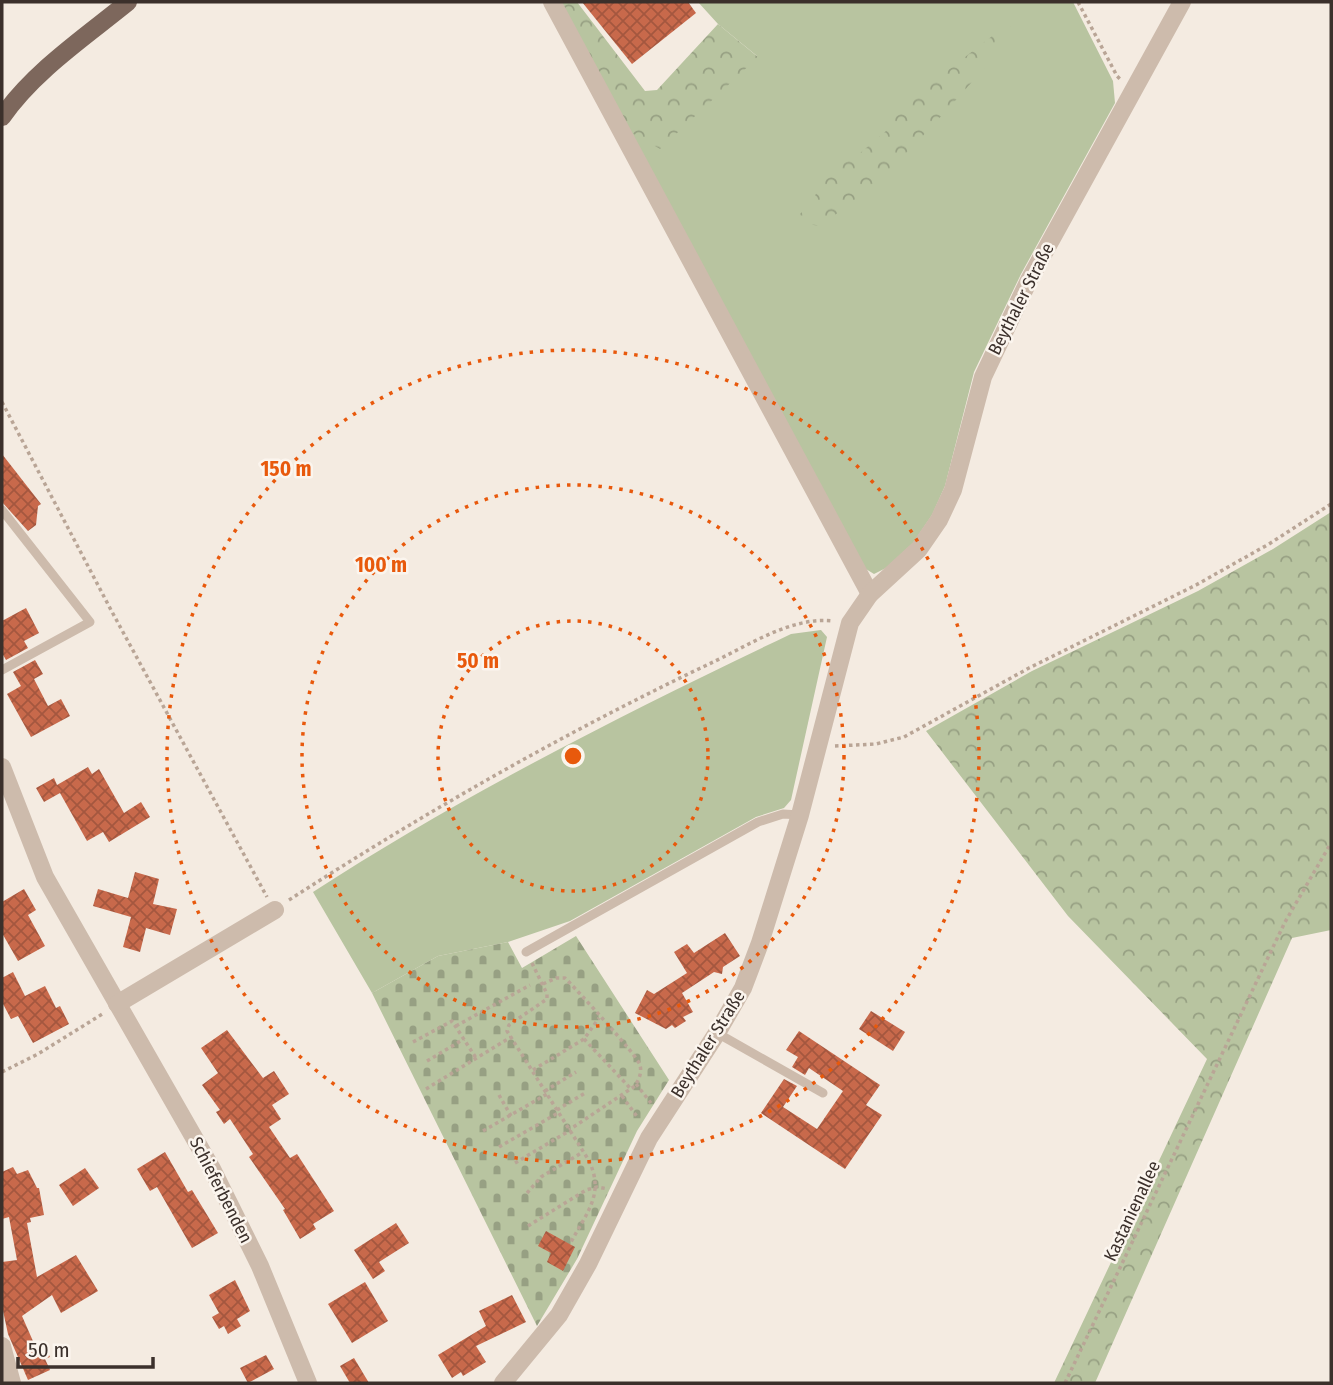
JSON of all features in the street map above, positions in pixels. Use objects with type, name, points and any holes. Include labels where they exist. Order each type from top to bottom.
[{"type":"main road","points":[[2,117],[15,99],[44,71],[128,2]]},
{"type":"street","points":[[552,2],[870,594]]},
{"type":"street","name":"Beythaler Straße","points":[[503,1383],[559,1315],[588,1264],[649,1139],[743,988],[800,815],[850,623],[870,594],[919,549],[939,520],[953,490],[983,377],[1029,280],[1182,2]]},
{"type":"street","name":"Schieferbenden","points":[[2,767],[46,877],[212,1168],[260,1266],[308,1383]]},
{"type":"street","points":[[117,1004],[275,910]]},
{"type":"street","points":[[2,1346],[12,1383]]},
{"type":"lane","points":[[2,510],[90,622],[2,670]]},
{"type":"lane","points":[[526,952],[758,822],[783,814],[800,815]]},
{"type":"lane","points":[[717,1033],[822,1093]]},
{"type":"path","points":[[1079,2],[1117,76],[1133,91]]},
{"type":"path","points":[[2,402],[275,910],[364,852],[462,794],[653,691],[789,626],[824,620],[850,623]]},
{"type":"path","points":[[819,744],[876,744],[904,737],[1063,650],[1196,585],[1269,544],[1331,504]]},
{"type":"path","name":"Kastanienallee","points":[[1065,1383],[1284,922],[1331,843]]},
{"type":"path","points":[[526,952],[543,984],[547,999],[509,1025],[507,1031],[583,1152],[595,1174],[597,1187],[594,1200],[570,1244]]},
{"type":"path","points":[[515,1163],[622,1096],[640,1078],[640,1063],[565,978],[556,978],[543,984]]},
{"type":"path","points":[[456,1026],[530,985]]},
{"type":"path","points":[[2,1072],[38,1054],[117,1004]]},
{"type":"path","points":[[533,1070],[584,1038],[599,1018]]},
{"type":"path","points":[[413,1042],[452,1021],[476,1058]]},
{"type":"path","points":[[426,1089],[511,1037]]},
{"type":"path","points":[[584,1038],[631,1089]]},
{"type":"path","points":[[427,1061],[464,1040]]},
{"type":"path","points":[[484,1131],[576,1072]]},
{"type":"path","points":[[636,1084],[651,1103]]},
{"type":"path","points":[[499,1147],[585,1093]]},
{"type":"path","points":[[499,1095],[511,1116]]},
{"type":"path","points":[[622,1096],[638,1118]]},
{"type":"path","points":[[527,1193],[541,1177],[583,1152]]},
{"type":"path","points":[[528,1226],[586,1190],[597,1187]]},
{"type":"green space","points":[[557,2],[577,2],[645,91],[657,90],[718,24],[758,57],[660,149],[625,129]]},
{"type":"green space","points":[[698,2],[1073,2],[1113,81],[1115,103],[1021,274],[974,372],[945,486],[932,515],[913,543],[886,568],[874,574],[861,566],[625,129],[757,56],[718,24]]},
{"type":"green space","points":[[1005,26],[1010,26],[1013,37],[897,162],[819,226],[803,223],[800,214],[813,200],[828,168],[852,160],[893,125],[898,102],[933,72],[947,71]]},
{"type":"green space","points":[[1331,512],[1331,930],[1292,938],[1095,1383],[1054,1383],[1207,1059],[1068,916],[926,731],[1032,671],[1198,591],[1273,549]]},
{"type":"green space","points":[[821,630],[827,637],[791,800],[784,808],[756,817],[570,921],[508,942],[438,956],[372,993],[313,892],[429,821],[608,724],[791,634]]},
{"type":"green space","points":[[576,936],[669,1080],[637,1131],[577,1259],[537,1326],[372,993],[438,956],[508,942],[522,968]]},
{"type":"building","points":[[582,2],[688,2],[696,13],[632,64]]},
{"type":"building","points":[[2,454],[41,504],[38,506],[36,525],[28,531],[2,502]]},
{"type":"building","points":[[26,608],[39,633],[24,641],[28,648],[6,660],[2,653],[2,621]]},
{"type":"building","points":[[35,660],[43,674],[34,679],[48,706],[61,699],[70,716],[31,737],[7,694],[21,686],[13,672]]},
{"type":"building","points":[[88,767],[92,774],[99,769],[124,813],[141,802],[150,817],[109,842],[103,832],[87,841],[60,793],[44,802],[36,788],[54,778],[57,785]]},
{"type":"building","points":[[135,872],[159,879],[153,904],[177,909],[170,935],[146,928],[140,952],[123,947],[131,917],[93,906],[98,889],[128,898]]},
{"type":"building","points":[[24,889],[36,910],[28,915],[45,946],[18,961],[2,933],[2,902]]},
{"type":"building","points":[[725,933],[740,956],[723,967],[722,974],[714,972],[682,993],[693,1012],[683,1017],[686,1021],[675,1028],[672,1025],[666,1029],[635,1013],[647,990],[654,994],[687,973],[674,952],[687,944],[694,953]]},
{"type":"building","points":[[13,972],[25,996],[45,986],[56,1008],[60,1006],[69,1024],[33,1043],[18,1016],[11,1019],[2,1002],[2,978]]},
{"type":"building","points":[[871,1011],[905,1032],[893,1051],[859,1029]]},
{"type":"building","points":[[227,1030],[263,1078],[274,1071],[289,1094],[272,1105],[281,1119],[269,1127],[290,1158],[297,1154],[334,1211],[313,1224],[316,1229],[300,1239],[283,1210],[285,1209],[249,1157],[253,1154],[230,1119],[224,1124],[216,1112],[220,1110],[202,1085],[218,1073],[201,1048]]},
{"type":"building","points":[[799,1031],[880,1085],[866,1105],[882,1115],[845,1169],[761,1113],[784,1079],[797,1086],[783,1107],[817,1129],[843,1091],[809,1068],[805,1075],[792,1067],[798,1057],[786,1050]]},
{"type":"building","points":[[165,1152],[188,1192],[192,1190],[218,1233],[192,1248],[157,1187],[150,1191],[137,1169]]},
{"type":"building","points":[[13,1167],[17,1174],[28,1170],[39,1188],[44,1215],[30,1218],[31,1222],[27,1223],[37,1277],[76,1255],[98,1291],[61,1313],[52,1295],[22,1316],[36,1348],[44,1345],[50,1357],[45,1359],[50,1370],[28,1380],[8,1334],[2,1306],[2,1262],[17,1260],[9,1217],[2,1219],[2,1172]]},
{"type":"building","points":[[85,1168],[99,1188],[73,1206],[59,1185]]},
{"type":"building","points":[[396,1223],[409,1243],[379,1262],[385,1271],[373,1279],[354,1250]]},
{"type":"building","points":[[546,1231],[575,1247],[563,1271],[547,1262],[551,1253],[538,1246]]},
{"type":"building","points":[[235,1280],[250,1311],[237,1319],[241,1326],[228,1334],[224,1326],[219,1329],[212,1317],[219,1313],[209,1295]]},
{"type":"building","points":[[365,1282],[388,1321],[352,1343],[328,1304]]},
{"type":"building","points":[[512,1295],[526,1322],[476,1346],[486,1362],[463,1376],[461,1372],[452,1378],[438,1355],[486,1326],[479,1311]]},
{"type":"building","points":[[266,1355],[274,1369],[248,1383],[240,1368]]},
{"type":"building","points":[[354,1358],[369,1383],[350,1383],[340,1366]]}]
